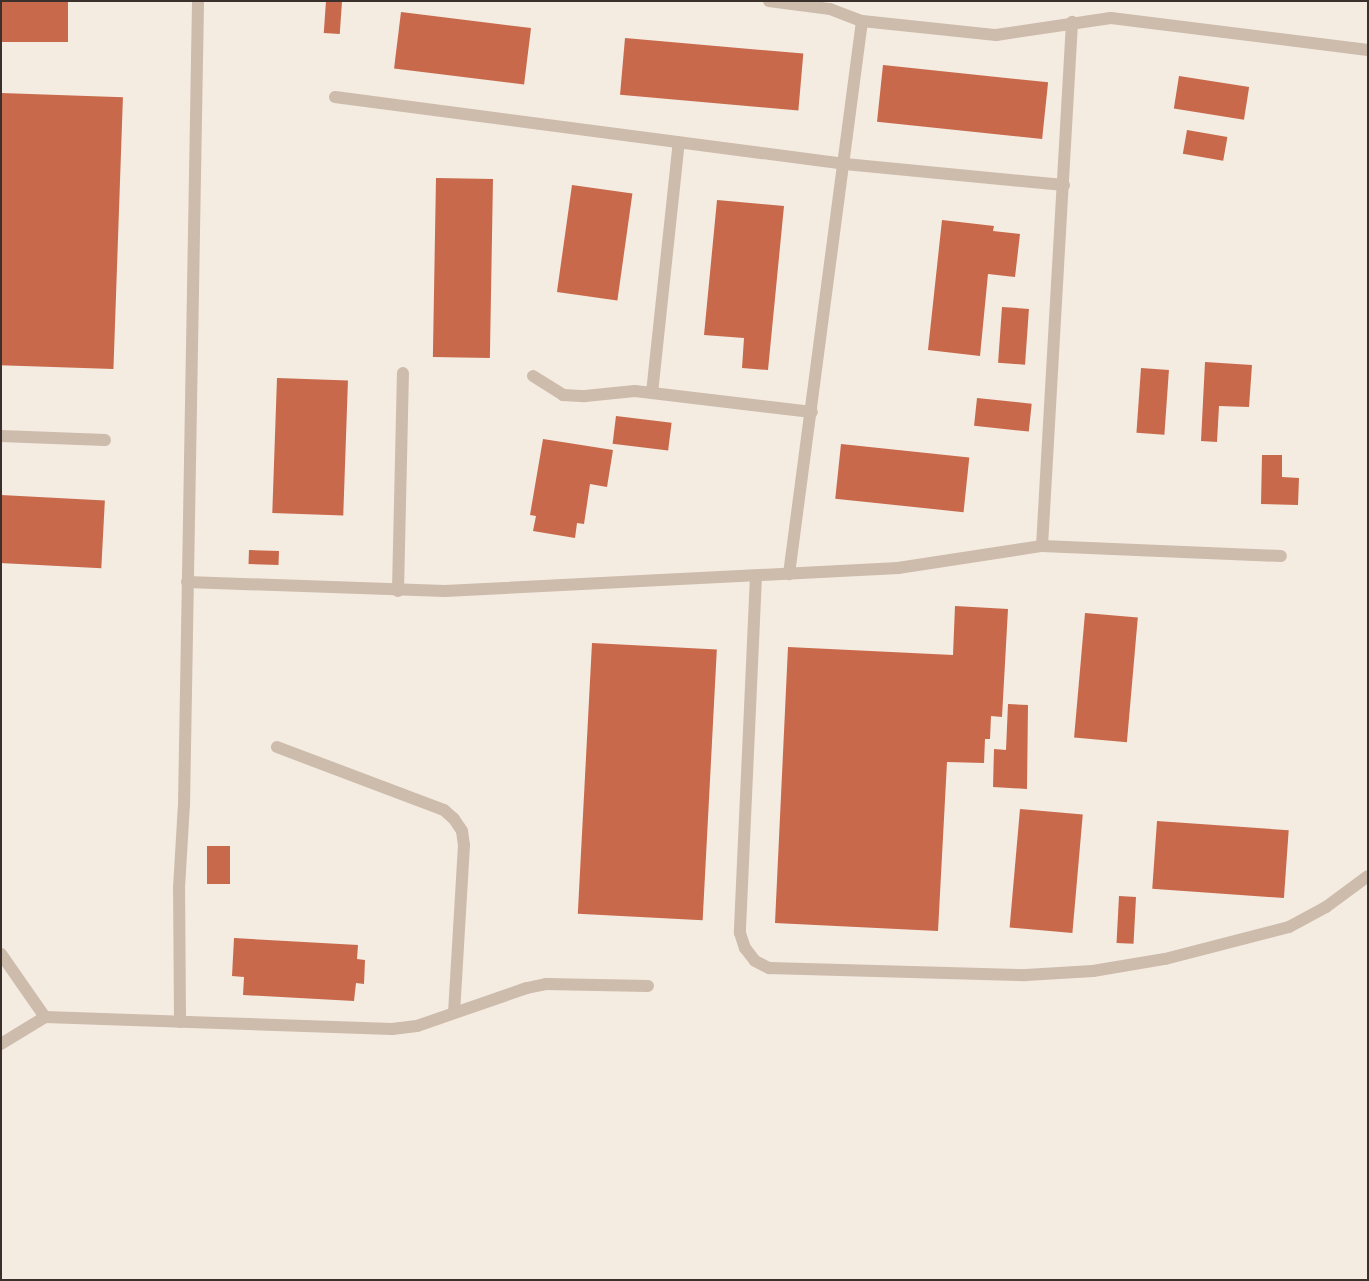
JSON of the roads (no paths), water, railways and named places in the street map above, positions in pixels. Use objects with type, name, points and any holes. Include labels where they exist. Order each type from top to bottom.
[{"type":"lane","points":[[180,1022],[179,888],[184,804],[198,1]]},
{"type":"lane","points":[[769,1],[830,9],[862,21],[996,35],[1072,22],[1111,18],[1368,50]]},
{"type":"lane","points":[[790,574],[845,164],[862,21]]},
{"type":"lane","points":[[1042,546],[1072,22]]},
{"type":"lane","points":[[335,97],[845,164],[1064,185]]},
{"type":"lane","points":[[652,393],[679,142]]},
{"type":"lane","points":[[398,592],[403,373]]},
{"type":"lane","points":[[533,376],[562,394],[652,393],[812,412]]},
{"type":"lane","points":[[1,436],[105,440]]},
{"type":"lane","points":[[187,582],[398,592],[898,568],[1042,546],[1281,556]]},
{"type":"lane","points":[[756,576],[740,933],[745,948],[755,961],[769,968],[1026,975],[1093,971],[1165,959],[1289,927],[1326,907],[1368,876]]},
{"type":"lane","points":[[277,747],[444,810],[454,819],[462,831],[464,845],[454,1013]]},
{"type":"lane","points":[[1,954],[45,1017]]},
{"type":"lane","points":[[1,1044],[45,1017],[392,1029],[417,1026],[546,984],[648,986]]}]
